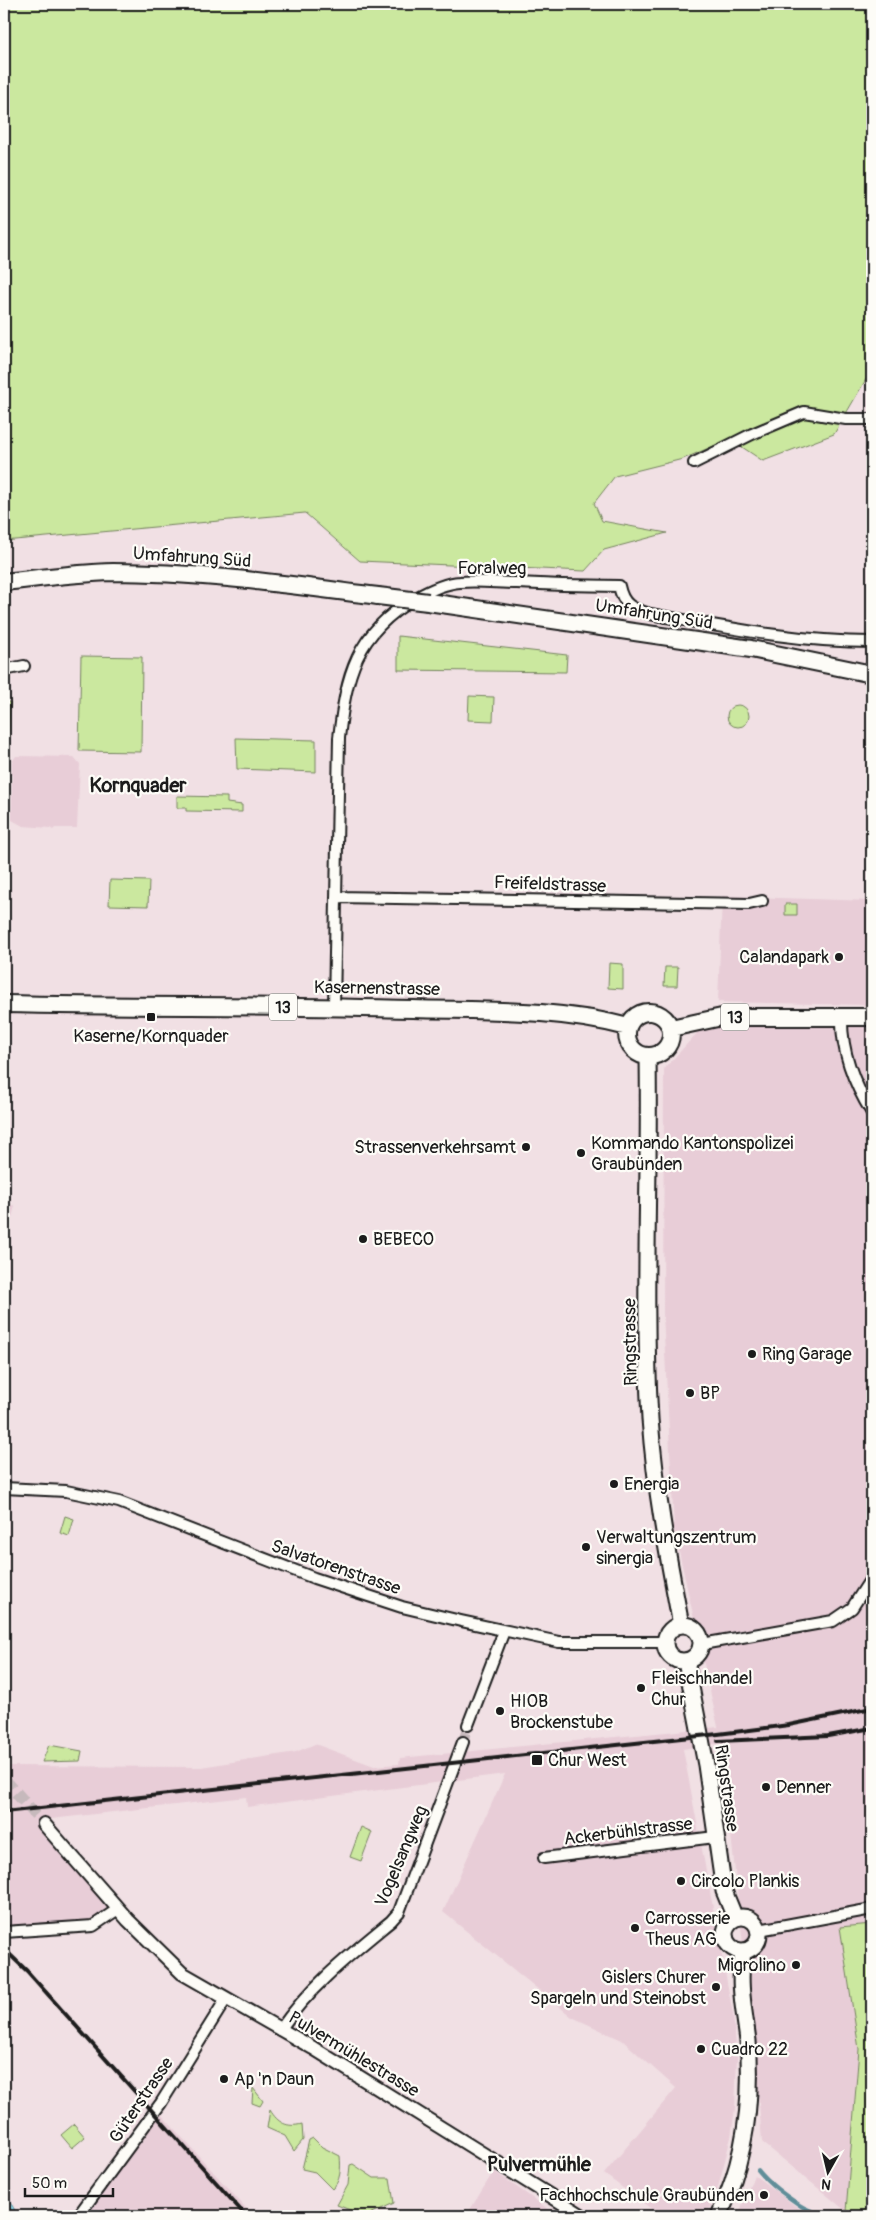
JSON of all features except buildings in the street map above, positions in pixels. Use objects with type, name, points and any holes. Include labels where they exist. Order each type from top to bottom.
[{"type":"main road","name":"Umfahrung Süd","points":[[4,582],[112,572],[179,574],[248,580],[428,602],[751,649],[872,674]]},
{"type":"main road","name":"Kasernenstrasse","points":[[4,1004],[334,1007],[531,1012],[585,1018],[628,1027]]},
{"type":"main road","points":[[654,1012],[661,1015],[671,1028],[671,1040],[665,1050],[654,1056],[648,1057],[635,1052],[628,1041],[628,1027],[638,1015],[654,1012]]},
{"type":"main road","name":"13","points":[[671,1028],[722,1017],[872,1017]]},
{"type":"main road","name":"Ringstrasse","points":[[648,1057],[648,1358],[650,1421],[663,1522],[681,1625]]},
{"type":"main road","points":[[681,1625],[690,1626],[697,1631],[702,1644],[697,1655],[686,1661],[678,1660],[671,1656],[665,1642],[670,1631],[681,1625]]},
{"type":"main road","name":"Ringstrasse","points":[[686,1661],[706,1765],[724,1891],[735,1918]]},
{"type":"main road","points":[[735,1918],[750,1918],[758,1925],[759,1930],[756,1944],[743,1951],[733,1948],[725,1935],[728,1925],[735,1918]]},
{"type":"main road","points":[[719,2216],[736,2172],[747,2113],[748,2054],[740,1975],[743,1951]]},
{"type":"street","points":[[694,463],[752,434],[804,412],[846,419],[872,419]]},
{"type":"street","name":"Foralweg","points":[[334,1007],[339,738],[343,704],[354,665],[364,643],[378,625],[397,609],[429,591],[460,582],[619,586],[621,597],[629,606],[650,614],[793,638],[830,642],[872,642]]},
{"type":"street","points":[[4,670],[24,666]]},
{"type":"street","name":"Freifeldstrasse","points":[[336,897],[749,904],[762,900]]},
{"type":"street","points":[[842,1017],[842,1038],[846,1056],[854,1079],[872,1114]]},
{"type":"street","name":"Salvatorenstrasse","points":[[4,1488],[66,1491],[119,1502],[142,1509],[270,1562],[357,1593],[402,1607],[504,1631],[575,1643],[665,1642]]},
{"type":"street","points":[[702,1644],[833,1621],[852,1608],[872,1577]]},
{"type":"street","points":[[468,1725],[504,1631]]},
{"type":"street","name":"Vogelsangweg","points":[[280,2030],[297,2006],[319,1983],[399,1912],[463,1742]]},
{"type":"street","name":"Pulvermühlestrasse","points":[[44,1824],[118,1909],[177,1968],[192,1980],[280,2030],[477,2149],[583,2216]]},
{"type":"street","name":"Ackerbühlstrasse","points":[[544,1858],[715,1837]]},
{"type":"street","points":[[4,1932],[93,1926],[118,1909]]},
{"type":"street","points":[[759,1930],[872,1909]]},
{"type":"street","name":"Güterstrasse","points":[[78,2216],[161,2103],[226,1999]]},
{"type":"shaded area","points":[[16,756],[74,757],[80,764],[77,828],[55,828],[53,830],[50,828],[23,826],[12,820],[12,762]]},
{"type":"shaded area","points":[[722,896],[872,901],[872,1005],[718,1002]]},
{"type":"shaded area","points":[[816,1022],[872,1025],[872,1924],[840,1928],[859,2049],[846,2211],[762,2142],[756,2064],[721,1743],[683,1749],[733,2014],[737,2057],[735,2108],[731,2137],[716,2195],[706,2216],[661,2216],[604,2174],[676,2088],[622,2040],[572,2017],[443,1912],[505,1774],[247,1807],[246,1797],[51,1819],[44,1824],[118,1909],[101,1922],[4,1932],[4,1766],[201,1767],[296,1752],[315,1744],[374,1766],[399,1764],[400,1758],[718,1727],[674,1529],[663,1314],[664,1069],[698,1032],[721,1025]]},
{"type":"shaded area","points":[[4,1202],[15,1206],[4,1248]]},
{"type":"shaded area","points":[[160,2113],[253,2216],[79,2216]]},
{"type":"shaded area","points":[[494,2171],[558,2216],[466,2216]]},
{"type":"shaded area","name":"Fachhochschule Graubünden","points":[[754,2175],[809,2216],[738,2216]]},
{"type":"green space","points":[[4,4],[872,4],[872,369],[834,434],[763,461],[730,439],[683,459],[615,476],[594,503],[602,521],[667,533],[604,550],[585,571],[360,561],[305,513],[4,541]]},
{"type":"green space","points":[[398,636],[567,655],[566,672],[398,670]]},
{"type":"green space","points":[[81,656],[142,657],[141,752],[79,751]]},
{"type":"green space","points":[[469,696],[494,697],[493,721],[468,720]]},
{"type":"green space","points":[[4,702],[10,702],[8,749],[4,748]]},
{"type":"green space","points":[[738,705],[746,708],[749,716],[746,724],[738,727],[730,724],[727,716],[730,708]]},
{"type":"green space","points":[[236,738],[316,740],[316,772],[237,769]]},
{"type":"green space","points":[[177,796],[227,797],[227,803],[242,805],[242,812],[186,811],[186,808],[177,808]]},
{"type":"green space","points":[[110,880],[149,881],[148,906],[109,905]]},
{"type":"green space","points":[[785,904],[797,904],[797,915],[785,915]]},
{"type":"green space","points":[[609,963],[623,964],[623,989],[608,988]]},
{"type":"green space","points":[[665,967],[678,967],[677,986],[664,986]]},
{"type":"green space","points":[[65,1516],[74,1519],[69,1536],[60,1533]]},
{"type":"green space","points":[[49,1745],[82,1751],[80,1761],[42,1762]]},
{"type":"green space","points":[[361,1827],[372,1832],[361,1861],[350,1857]]},
{"type":"green space","points":[[872,1924],[872,2216],[853,2216],[846,2211],[859,2049],[840,1927]]},
{"type":"green space","points":[[253,2088],[263,2101],[260,2106],[252,2103]]},
{"type":"green space","points":[[270,2110],[276,2118],[287,2125],[302,2124],[303,2140],[294,2151],[285,2136],[267,2128]]},
{"type":"green space","points":[[74,2124],[85,2137],[72,2148],[61,2135]]},
{"type":"green space","points":[[313,2138],[322,2147],[340,2156],[339,2178],[332,2189],[315,2172],[302,2169],[309,2140]]},
{"type":"green space","points":[[353,2164],[374,2178],[390,2178],[394,2203],[366,2216],[337,2205],[348,2185],[350,2165]]},
{"type":"water","points":[[4,2191],[18,2216],[4,2216]]},
{"type":"waterway","points":[[758,2170],[778,2190],[818,2216]]},
{"type":"tunnel","points":[[463,1742],[468,1725]]},
{"type":"tunnel","points":[[4,1779],[44,1824]]},
{"type":"railway","points":[[4,1812],[718,1734],[789,1725],[872,1708]]},
{"type":"railway","points":[[718,1741],[828,1736],[872,1728]]},
{"type":"railway","points":[[4,1949],[27,1971],[246,2216]]},
{"type":"place","name":"Calandapark","points":[[839,957]]},
{"type":"place","name":"Kaserne/Kornquader","points":[[151,1017]]},
{"type":"place","name":"Strassenverkehrsamt","points":[[526,1147]]},
{"type":"place","name":"Kommando Kantonspolizei Graubünden","points":[[581,1153]]},
{"type":"place","name":"BEBECO","points":[[363,1239]]},
{"type":"place","name":"Ring Garage","points":[[752,1354]]},
{"type":"place","name":"BP","points":[[690,1393]]},
{"type":"place","name":"Energia","points":[[614,1484]]},
{"type":"place","name":"Verwaltungszentrum sinergia","points":[[586,1547]]},
{"type":"place","name":"Fleischhandel Chur","points":[[641,1688]]},
{"type":"place","name":"HIOB Brockenstube","points":[[500,1711]]},
{"type":"place","name":"Chur West","points":[[537,1760]]},
{"type":"place","name":"Denner","points":[[766,1787]]},
{"type":"place","name":"Circolo Plankis","points":[[681,1881]]},
{"type":"place","name":"Carrosserie Theus AG","points":[[635,1928]]},
{"type":"place","name":"Migrolino","points":[[796,1965]]},
{"type":"place","name":"Gislers Churer Spargeln und Steinobst","points":[[716,1987]]},
{"type":"place","name":"Cuadro 22","points":[[701,2049]]},
{"type":"place","name":"Ap 'n Daun","points":[[224,2079]]},
{"type":"place","name":"Fachhochschule Graubünden","points":[[764,2195]]},
{"type":"district","name":"Kornquader","points":[[138,785]]},
{"type":"district","name":"Pulvermühle","points":[[539,2164]]}]
